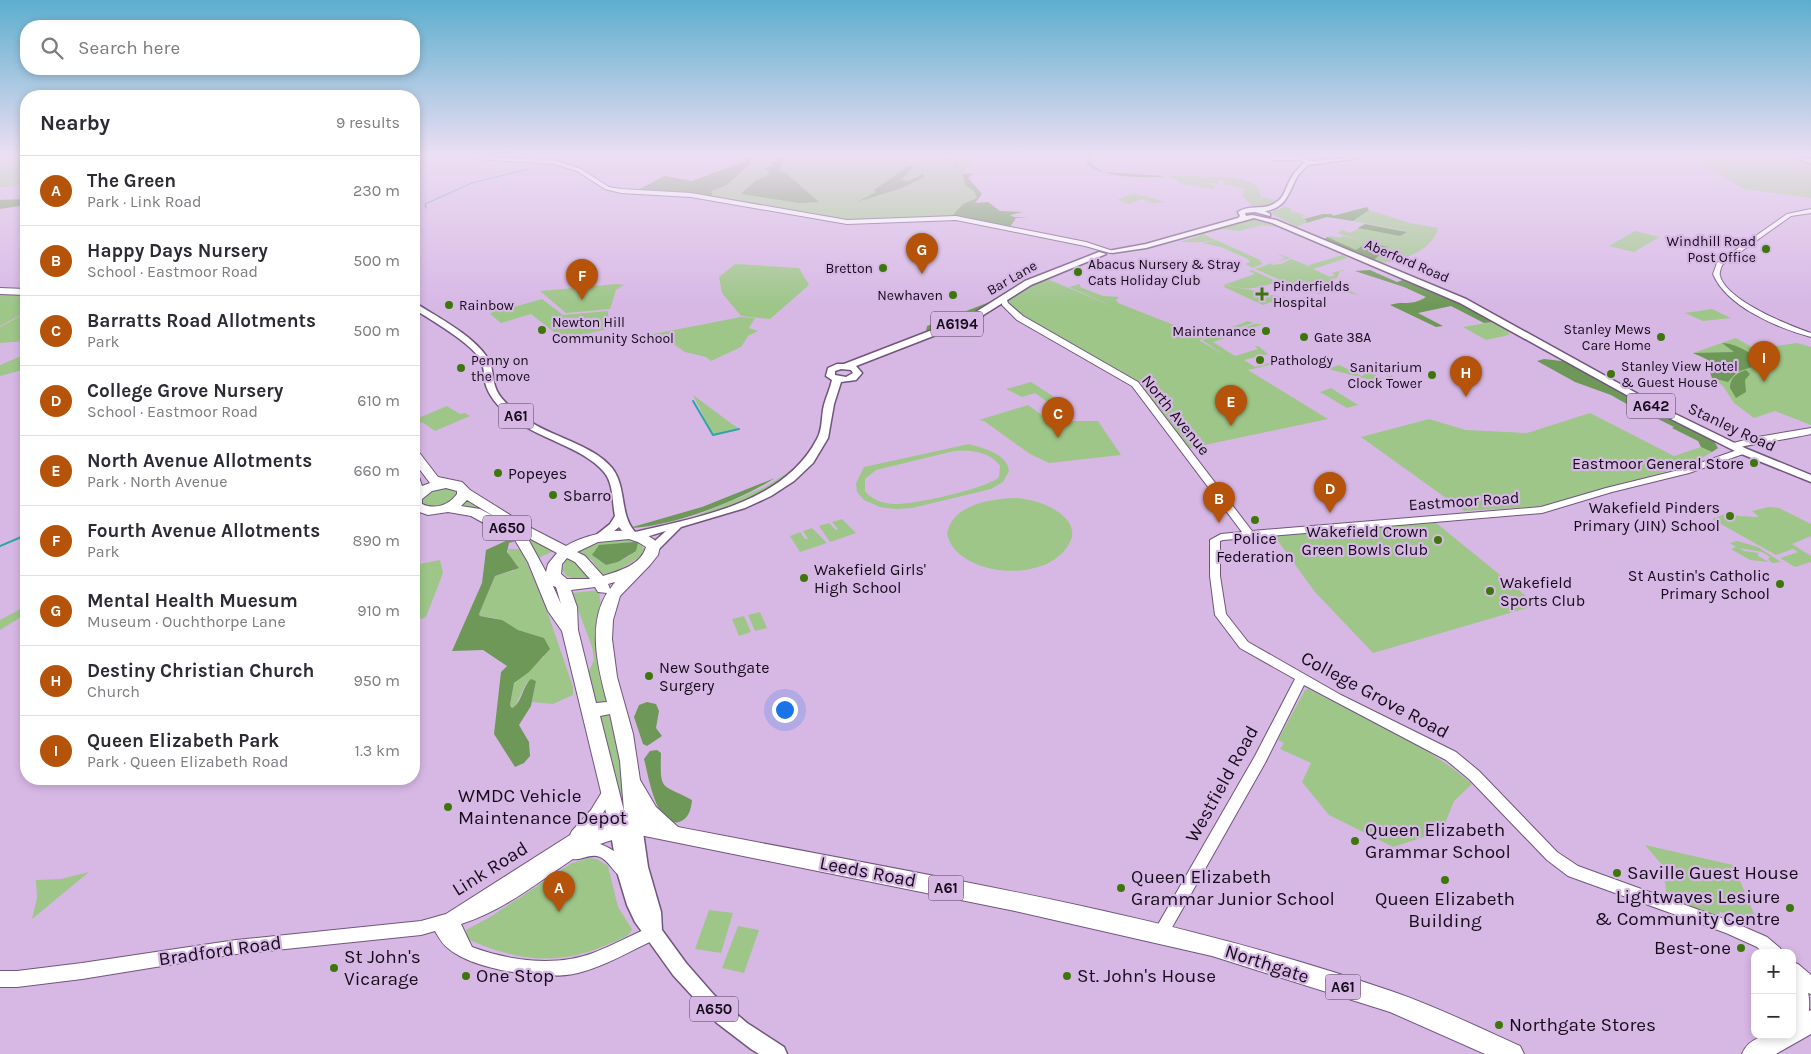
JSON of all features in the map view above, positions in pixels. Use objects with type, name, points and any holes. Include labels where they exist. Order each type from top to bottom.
[{"type":"highway","points":[[0,289],[20,290]]},
{"type":"highway","points":[[420,462],[433,480],[458,485],[464,492],[461,500],[448,508],[423,510],[420,508]]},
{"type":"highway","points":[[420,494],[430,488],[446,484]]},
{"type":"highway","name":"A650","points":[[464,492],[542,540],[588,565],[600,582],[609,604]]},
{"type":"highway","name":"A650","points":[[448,508],[475,512],[517,534],[525,544],[556,611],[570,630]]},
{"type":"highway","points":[[623,826],[610,791],[588,708],[570,630],[569,607],[562,583],[554,577],[552,569],[567,552],[583,543],[599,538],[633,535]]},
{"type":"highway","name":"A61","points":[[633,535],[648,541],[653,548]]},
{"type":"highway","points":[[542,540],[583,543]]},
{"type":"highway","points":[[653,548],[651,555],[645,562],[617,589],[609,604],[606,619],[606,650],[631,778],[649,813],[675,833]]},
{"type":"highway","points":[[542,579],[576,585],[600,582],[622,575],[645,562]]},
{"type":"highway","points":[[588,708],[600,710],[618,706]]},
{"type":"highway","points":[[623,826],[631,778]]},
{"type":"highway","name":"Leeds Road","points":[[623,826],[675,833],[1161,933]]},
{"type":"highway","name":"Northgate","points":[[1161,933],[1212,946],[1392,1002],[1512,1054]]},
{"type":"highway","points":[[1754,1054],[1797,1030]]},
{"type":"main road","name":"A6194","points":[[1254,217],[1278,206]]},
{"type":"main road","name":"A6194","points":[[1242,217],[1241,212],[1244,210],[1266,212]]},
{"type":"main road","name":"Aberford Road","points":[[1266,212],[1321,240]]},
{"type":"main road","name":"Bar Lane","points":[[847,366],[866,360],[897,345],[974,317],[1040,277],[1091,260],[1105,253],[1130,249],[1242,217],[1254,217]]},
{"type":"main road","name":"Aberford Road","points":[[1254,217],[1274,221],[1321,240],[1482,310],[1563,355]]},
{"type":"main road","name":"Bar Lane","points":[[1105,253],[1119,258],[1121,254],[1130,249]]},
{"type":"main road","name":"A61","points":[[420,310],[447,328],[480,355],[489,374],[491,389],[513,414],[542,434],[596,460],[607,469],[613,476],[617,488],[622,526],[633,535]]},
{"type":"main road","name":"Stanley Road","points":[[1563,355],[1646,403],[1743,451],[1811,480]]},
{"type":"main road","name":"Bar Lane","points":[[858,371],[866,360]]},
{"type":"main road","name":"A6194","points":[[837,383],[830,372],[834,368],[847,366]]},
{"type":"main road","points":[[847,366],[858,371]]},
{"type":"main road","name":"A6194","points":[[633,535],[686,523],[754,500],[782,484],[811,457],[823,436],[830,399],[837,383],[856,376],[858,371]]},
{"type":"main road","points":[[599,538],[616,524],[621,516]]},
{"type":"main road","name":"A6194","points":[[653,548],[666,535],[686,523]]},
{"type":"main road","points":[[623,826],[640,867],[653,912],[653,933]]},
{"type":"main road","name":"A650","points":[[623,826],[628,878],[639,913],[675,966],[710,1005],[745,1034],[777,1054]]},
{"type":"street","points":[[755,206],[846,222],[956,218],[1105,253]]},
{"type":"street","points":[[1811,211],[1789,215],[1719,264],[1716,274],[1724,289],[1750,308],[1768,318],[1811,335]]},
{"type":"street","points":[[1004,298],[1003,302],[1007,307]]},
{"type":"street","points":[[994,305],[1007,307]]},
{"type":"street","name":"North Avenue","points":[[1007,307],[1020,318],[1137,386],[1250,534]]},
{"type":"street","points":[[1731,445],[1790,437],[1811,432]]},
{"type":"street","name":"Eastmoor Road","points":[[1709,461],[1731,445]]},
{"type":"street","name":"Eastmoor Road","points":[[1215,540],[1250,534],[1542,510],[1609,490],[1663,477],[1743,451]]},
{"type":"street","name":"College Grove Road","points":[[1215,540],[1213,545],[1217,600],[1224,621],[1244,645],[1301,679],[1451,756],[1474,775],[1552,856],[1566,866],[1589,878],[1730,928],[1771,949]]},
{"type":"street","name":"Westfield Road","points":[[1161,933],[1260,759],[1301,679]]},
{"type":"street","points":[[569,842],[592,820],[610,791]]},
{"type":"street","name":"Link Road","points":[[445,922],[462,910],[492,894],[569,842],[623,826]]},
{"type":"street","name":"Link Road","points":[[445,922],[470,915],[496,903],[588,842],[623,826]]},
{"type":"street","points":[[554,864],[582,851],[600,849],[612,856],[628,878]]},
{"type":"street","points":[[445,922],[452,942],[466,950],[524,967],[565,967],[588,962],[653,933]]},
{"type":"street","name":"Bradford Road","points":[[0,979],[17,979],[82,971],[236,947],[404,931],[445,922]]},
{"type":"street","points":[[1796,973],[1811,986]]},
{"type":"street","points":[[1796,986],[1802,1000],[1797,1030]]},
{"type":"green space","points":[[0,206],[18,206],[0,209]]},
{"type":"green space","points":[[756,206],[961,206],[951,218],[847,222]]},
{"type":"green space","points":[[961,206],[994,206],[1000,211],[1023,212],[1010,215],[1014,217],[1028,217],[1016,218],[1010,227],[952,216]]},
{"type":"green space","points":[[1252,206],[1270,206],[1268,207],[1254,208]]},
{"type":"green space","points":[[1284,207],[1290,208],[1294,214],[1293,211],[1309,217],[1301,216],[1307,222],[1297,227],[1270,213]]},
{"type":"green space","points":[[1367,207],[1369,210],[1353,221],[1327,217],[1306,223],[1307,221],[1304,219],[1323,214],[1333,214],[1332,216]]},
{"type":"green space","points":[[1369,210],[1410,223],[1438,228],[1430,243],[1423,249],[1405,258],[1386,262],[1365,258],[1325,239],[1330,236],[1340,238],[1343,236],[1361,240],[1337,233],[1342,230],[1350,233],[1359,228],[1400,236],[1406,231],[1353,221]]},
{"type":"green space","points":[[1251,219],[1279,227],[1262,225],[1239,231],[1222,229],[1203,234],[1215,240],[1180,242],[1199,236],[1199,231]]},
{"type":"green space","points":[[1365,224],[1407,232],[1400,236],[1358,228]]},
{"type":"green space","points":[[1635,231],[1659,237],[1634,252],[1609,246]]},
{"type":"green space","points":[[1327,237],[1356,250],[1368,242],[1388,247],[1374,260],[1325,239]]},
{"type":"green space","points":[[1216,240],[1260,260],[1262,264],[1253,268],[1245,264],[1250,262],[1248,259],[1221,247],[1203,243]]},
{"type":"green space","points":[[1275,253],[1290,258],[1275,262],[1286,258]]},
{"type":"green space","points":[[1343,255],[1347,258],[1313,269],[1330,277],[1335,275],[1332,273],[1343,270],[1340,271],[1337,278],[1331,279],[1331,283],[1359,295],[1334,290],[1320,294],[1309,292],[1255,269],[1271,263],[1272,265],[1281,264],[1291,259],[1311,267],[1309,265]]},
{"type":"green space","points":[[1359,258],[1475,310],[1492,322],[1484,323],[1451,306],[1418,313],[1443,326],[1436,327],[1390,305],[1412,303],[1426,297],[1404,287],[1355,271],[1370,270],[1397,282],[1403,280],[1354,259]]},
{"type":"green space","points":[[735,264],[799,268],[809,285],[770,319],[741,316],[722,293],[719,277]]},
{"type":"green space","points":[[1252,270],[1278,282],[1252,288],[1239,288],[1226,284],[1255,274],[1249,271]]},
{"type":"green space","points":[[1045,278],[1119,309],[1069,287],[1080,284],[1080,287],[1103,296],[1119,297],[1116,300],[1118,303],[1202,336],[1217,333],[1248,321],[1253,323],[1199,340],[1224,355],[1202,340],[1255,324],[1263,324],[1241,332],[1242,336],[1234,335],[1213,342],[1235,356],[1258,349],[1255,346],[1258,346],[1268,354],[1244,360],[1255,367],[1276,361],[1273,358],[1282,362],[1248,370],[1328,419],[1186,449],[1136,381],[1010,308],[1006,301]]},
{"type":"green space","points":[[1225,284],[1260,292],[1265,294],[1257,294],[1266,298],[1269,295],[1286,297],[1263,305],[1224,287]]},
{"type":"green space","points":[[624,285],[616,290],[610,309],[566,313],[540,291]]},
{"type":"green space","points":[[0,294],[20,295],[20,315],[0,326]]},
{"type":"green space","points":[[1000,298],[970,315],[926,331],[927,326]]},
{"type":"green space","points":[[542,299],[563,315],[608,311],[608,329],[563,339],[531,314],[501,323],[490,314],[496,308],[514,307]]},
{"type":"green space","points":[[1712,309],[1731,318],[1703,321],[1685,313]]},
{"type":"green space","points":[[20,316],[20,341],[0,343],[0,327]]},
{"type":"green space","points":[[741,317],[755,318],[749,328],[758,331],[748,336],[741,347],[711,361],[706,357],[685,352],[669,341],[654,343],[648,335]]},
{"type":"green space","points":[[1492,322],[1508,331],[1509,335],[1486,340],[1463,327]]},
{"type":"green space","points":[[1736,338],[1755,349],[1797,343],[1811,347],[1811,425],[1775,411],[1754,418],[1734,403],[1723,386],[1712,378],[1710,372],[1715,372],[1715,368],[1711,362],[1693,353]]},
{"type":"green space","points":[[1722,343],[1727,343],[1744,350],[1754,356],[1761,364],[1737,372],[1728,382],[1712,378],[1710,372],[1715,372],[1715,368],[1711,362],[1693,353],[1734,352]]},
{"type":"green space","points":[[20,357],[20,371],[0,376],[0,365]]},
{"type":"green space","points":[[1544,359],[1570,362],[1639,402],[1714,441],[1718,448],[1712,452],[1701,447],[1698,441],[1672,428],[1674,427],[1654,417],[1651,418],[1611,395],[1575,382],[1537,361]]},
{"type":"green space","points":[[1339,365],[1362,376],[1368,372],[1383,379],[1392,375],[1393,378],[1375,381],[1328,369]]},
{"type":"green space","points":[[1746,370],[1750,374],[1745,380],[1746,392],[1736,398],[1730,388],[1731,381],[1737,374]]},
{"type":"green space","points":[[1031,382],[1062,402],[1046,401],[1035,393],[1022,397],[1006,389]]},
{"type":"green space","points":[[1331,388],[1358,405],[1347,408],[1320,392]]},
{"type":"green space","points":[[693,395],[738,428],[716,435],[711,431]]},
{"type":"green space","points":[[1028,405],[1050,421],[1098,421],[1121,455],[1049,463],[1030,454],[984,421],[979,420]]},
{"type":"green space","points":[[447,406],[460,414],[465,413],[470,416],[435,431],[422,422],[420,423],[420,417]]},
{"type":"green space","points":[[1590,413],[1674,456],[1701,447],[1712,452],[1690,465],[1542,506],[1464,511],[1361,437],[1429,419],[1466,430],[1527,433]]},
{"type":"green space","points":[[969,444],[999,456],[1004,460],[1009,471],[1003,482],[991,489],[912,508],[895,509],[880,507],[864,500],[857,492],[856,483],[864,467]],"holes":[[[954,451],[973,451],[991,457],[1000,466],[999,477],[966,491],[905,504],[883,502],[871,497],[865,491],[865,479],[876,470]]]},
{"type":"green space","points":[[790,471],[792,472],[754,497],[681,522],[765,487]]},
{"type":"green space","points":[[775,478],[724,504],[685,518],[646,527],[629,528],[702,507]]},
{"type":"green space","points":[[444,488],[455,490],[458,496],[445,507],[421,507],[421,497],[431,490]]},
{"type":"green space","points":[[1015,498],[1032,501],[1052,508],[1067,520],[1071,528],[1072,537],[1062,553],[1047,564],[1028,569],[1007,571],[987,568],[968,560],[955,549],[947,534],[950,524],[956,516],[974,505]]},
{"type":"green space","points":[[466,499],[556,550],[536,559],[527,542],[455,505]]},
{"type":"green space","points":[[1769,507],[1779,508],[1811,524],[1811,536],[1792,544],[1811,556],[1811,562],[1795,567],[1780,558],[1798,552],[1793,549],[1776,555],[1712,519],[1730,512],[1738,516],[1757,517],[1752,511]]},
{"type":"green space","points":[[480,517],[516,541],[509,543],[507,552],[519,568],[495,576],[479,614],[480,616],[502,620],[518,630],[544,638],[550,649],[529,672],[514,683],[510,705],[512,708],[518,702],[528,682],[531,679],[536,681],[531,706],[519,725],[529,742],[530,756],[524,763],[515,767],[494,734],[501,672],[507,666],[483,650],[452,651],[482,583],[486,550],[510,539],[476,520]]},
{"type":"green space","points":[[1430,518],[1537,605],[1373,653],[1315,592],[1272,533]]},
{"type":"green space","points":[[842,519],[856,533],[830,542],[819,526],[829,523],[836,530],[838,529],[832,522]]},
{"type":"green space","points":[[812,528],[827,543],[800,552],[790,536],[800,532],[805,539],[808,539],[803,531]]},
{"type":"green space","points":[[629,538],[641,544],[644,549],[641,556],[619,570],[603,576],[592,560],[575,552],[604,541]],"holes":[[[632,542],[631,555],[618,562],[606,565],[593,556],[598,546]]]},
{"type":"green space","points":[[1737,541],[1758,547],[1781,562],[1772,563],[1768,559],[1770,557],[1762,552],[1739,548],[1752,555],[1745,551],[1758,553],[1758,556],[1769,562],[1750,560],[1731,549],[1736,547],[1730,543]]},
{"type":"green space","points":[[638,543],[636,551],[618,562],[606,565],[592,555],[599,545]]},
{"type":"green space","points":[[508,549],[521,549],[546,608],[573,687],[573,695],[553,704],[532,702],[536,681],[527,682],[514,708],[510,705],[514,684],[544,657],[544,638],[518,630],[495,618],[480,616],[479,614],[495,576],[513,571],[518,565],[509,556]]},
{"type":"green space","points":[[567,557],[579,563],[579,566],[592,578],[575,579],[567,576],[562,569]]},
{"type":"green space","points":[[440,560],[443,573],[426,617],[421,619],[420,618],[420,564]]},
{"type":"green space","points":[[599,590],[610,698],[606,704],[593,703],[589,671],[594,660],[592,647],[572,593]]},
{"type":"green space","points":[[20,609],[20,618],[0,630],[0,620]]},
{"type":"green space","points":[[760,612],[767,628],[755,631],[748,615]]},
{"type":"green space","points":[[744,616],[751,632],[739,636],[732,619]]},
{"type":"green space","points":[[1308,689],[1414,743],[1472,784],[1454,801],[1442,831],[1393,847],[1329,815],[1302,782],[1311,763],[1280,749],[1284,743],[1278,740],[1305,690]]},
{"type":"green space","points":[[647,702],[656,704],[659,711],[656,728],[662,736],[647,746],[643,744],[634,717],[639,705]]},
{"type":"green space","points":[[596,713],[609,714],[621,764],[626,800],[620,802]]},
{"type":"green space","points":[[657,750],[661,753],[661,775],[664,785],[692,800],[687,816],[679,822],[671,822],[664,817],[654,798],[644,759],[650,751]]},
{"type":"green space","points":[[1645,845],[1733,865],[1756,918],[1719,912],[1722,919],[1667,899],[1663,866]]},
{"type":"green space","points":[[589,858],[597,859],[608,866],[618,907],[632,929],[626,936],[592,951],[556,958],[521,956],[503,952],[467,939],[466,930],[490,917],[572,863]]},
{"type":"green space","points":[[89,872],[32,919],[37,898],[36,880],[61,879]]},
{"type":"green space","points":[[709,910],[733,913],[721,953],[695,949]]},
{"type":"green space","points":[[738,926],[759,930],[744,973],[722,968]]},
{"type":"waterway","points":[[693,401],[713,435],[739,429]]},
{"type":"waterway","points":[[0,546],[20,538]]},
{"type":"place","name":"Windhill Road Post Office","points":[[1766,249]]},
{"type":"place","name":"Bretton","points":[[883,268]]},
{"type":"place","name":"Abacus Nursery & Stray Cats Holiday Club","points":[[1078,272]]},
{"type":"place","name":"Mental Health Muesum","points":[[922,274]]},
{"type":"place","name":"Pinderfields Hospital","points":[[1262,294]]},
{"type":"place","name":"Newhaven","points":[[953,295]]},
{"type":"place","name":"Fourth Avenue Allotments","points":[[582,300]]},
{"type":"place","name":"Rainbow","points":[[449,305]]},
{"type":"place","name":"Newton Hill Community School","points":[[542,330]]},
{"type":"place","name":"Maintenance","points":[[1266,331]]},
{"type":"place","name":"Gate 38A","points":[[1304,337]]},
{"type":"place","name":"Stanley Mews Care Home","points":[[1661,337]]},
{"type":"place","name":"Pathology","points":[[1260,360]]},
{"type":"place","name":"Penny on the move","points":[[461,368]]},
{"type":"place","name":"Stanley View Hotel & Guest House","points":[[1611,374]]},
{"type":"place","name":"Sanitarium Clock Tower","points":[[1432,375]]},
{"type":"place","name":"Queen Elizabeth Park","points":[[1764,382]]},
{"type":"place","name":"Destiny Christian Church","points":[[1466,397]]},
{"type":"place","name":"North Avenue Allotments","points":[[1231,426]]},
{"type":"place","name":"Barratts Road Allotments","points":[[1058,438]]},
{"type":"place","name":"Eastmoor General Store","points":[[1754,463]]},
{"type":"place","name":"Popeyes","points":[[498,473]]},
{"type":"place","name":"Sbarro","points":[[553,495]]},
{"type":"place","name":"College Grove Nursery","points":[[1330,513]]},
{"type":"place","name":"Wakefield Pinders Primary (JIN) School","points":[[1730,516]]},
{"type":"place","name":"Police Federation","points":[[1255,520]]},
{"type":"place","name":"Happy Days Nursery","points":[[1219,523]]},
{"type":"place","name":"Wakefield Crown Green Bowls Club","points":[[1438,540]]},
{"type":"place","name":"Wakefield Girls' High School","points":[[804,578]]},
{"type":"place","name":"St Austin's Catholic Primary School","points":[[1780,584]]},
{"type":"place","name":"Wakefield Sports Club","points":[[1490,591]]},
{"type":"place","name":"New Southgate Surgery","points":[[649,676]]},
{"type":"place","name":"WMDC Vehicle Maintenance Depot","points":[[448,807]]},
{"type":"place","name":"Queen Elizabeth Grammar School","points":[[1355,841]]},
{"type":"place","name":"Saville Guest House","points":[[1617,873]]},
{"type":"place","name":"Queen Elizabeth Building","points":[[1445,880]]},
{"type":"place","name":"Queen Elizabeth Grammar Junior School","points":[[1121,888]]},
{"type":"place","name":"Lightwaves Lesiure & Community Centre","points":[[1790,908]]},
{"type":"place","name":"The Green","points":[[559,912]]},
{"type":"place","name":"Best-one","points":[[1741,948]]},
{"type":"place","name":"St John's Vicarage","points":[[334,968]]},
{"type":"place","name":"One Stop","points":[[466,976]]},
{"type":"place","name":"St. John's House","points":[[1067,976]]},
{"type":"place","name":"Northgate Stores","points":[[1499,1025]]}]
